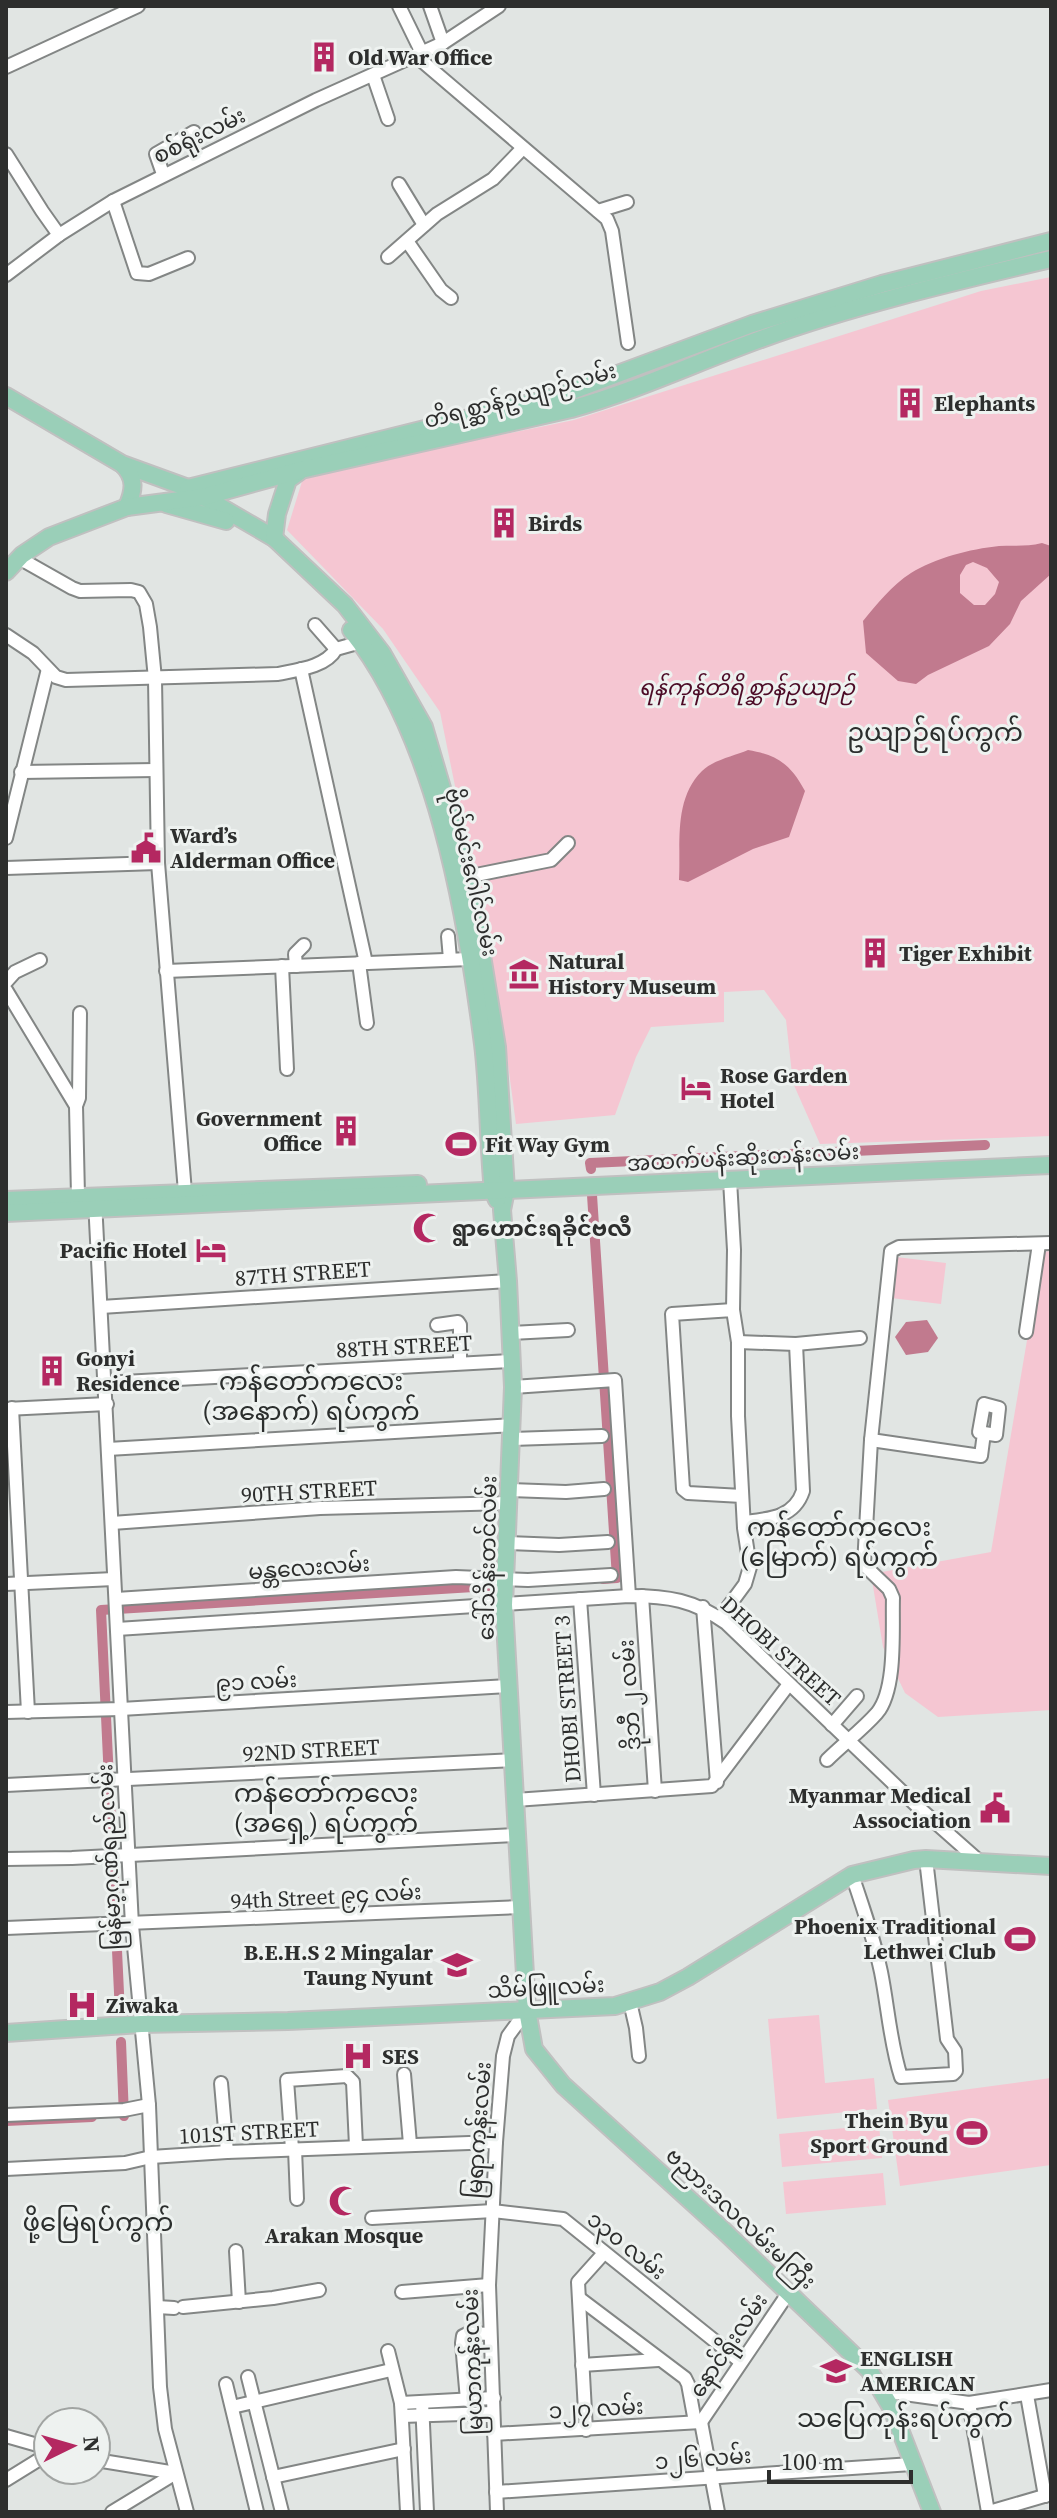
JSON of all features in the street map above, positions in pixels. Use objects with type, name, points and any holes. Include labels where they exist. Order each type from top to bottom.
[{"type":"main road","name":"တိရစ္ဆာန်ဥယျာဉ်လမ်း","points":[[6,572],[19,558],[49,537],[127,507],[192,494],[561,395],[767,320],[882,284],[1051,241]]},
{"type":"main road","name":"တိရစ္ဆာန်ဥယျာဉ်လမ်း","points":[[192,494],[608,399],[763,338],[851,310],[1051,259]]},
{"type":"main road","name":"ဗိုလ်မင်းဂေါင်လမ်း","points":[[6,396],[122,464],[192,494],[226,521],[274,550],[363,636],[435,799],[473,952],[499,1186]]},
{"type":"main road","points":[[122,464],[131,473],[133,483],[133,494],[127,507]]},
{"type":"main road","points":[[274,538],[277,514],[288,480],[301,470]]},
{"type":"main road","points":[[192,494],[274,538],[345,605],[363,636],[382,653],[424,727],[466,877],[473,952],[497,1047],[502,1126],[499,1186]]},
{"type":"main road","points":[[160,502],[226,521]]},
{"type":"main road","name":"အထက်ပန်းဆိုးတန်းလမ်း","points":[[1018,1162],[1051,1156]]},
{"type":"main road","name":"အထက်ပန်းဆိုးတန်းလမ်း","points":[[6,1200],[258,1196],[1018,1162],[1051,1165]]},
{"type":"main road","name":"ဒေါ်သိန်းတင်လမ်း","points":[[499,1186],[513,1387],[504,1605],[527,2010]]},
{"type":"main road","name":"အထက်ပန်းဆိုးတန်းလမ်း","points":[[6,1213],[185,1192],[258,1196]]},
{"type":"main road","name":"သိမ်ဖြူလမ်း","points":[[6,2033],[141,2024],[288,2021],[615,2006],[660,1992],[688,1977],[852,1875],[926,1859],[1051,1866]]},
{"type":"main road","name":"ဗညားဒလလမ်းမကြီး","points":[[527,2010],[534,2049],[563,2085],[789,2292],[869,2370],[883,2391],[912,2464]]},
{"type":"main road","points":[[912,2464],[932,2512]]},
{"type":"street","points":[[104,6],[109,19]]},
{"type":"street","points":[[6,67],[138,6]]},
{"type":"street","points":[[399,6],[419,55],[607,219],[612,231],[628,343]]},
{"type":"street","points":[[430,6],[443,43]]},
{"type":"street","name":"စစ်ရုံးလမ်း","points":[[6,275],[59,235],[113,201],[316,100],[443,43],[499,6]]},
{"type":"street","points":[[373,75],[388,119]]},
{"type":"street","points":[[163,174],[156,154],[194,132]]},
{"type":"street","points":[[388,257],[437,214],[493,179],[523,148]]},
{"type":"street","points":[[6,154],[59,235]]},
{"type":"street","points":[[399,184],[424,225]]},
{"type":"street","points":[[113,201],[137,273],[149,274],[188,258]]},
{"type":"street","points":[[598,211],[627,202]]},
{"type":"street","points":[[407,241],[441,290],[451,298]]},
{"type":"street","points":[[19,558],[80,591],[131,590],[139,592],[146,604],[155,679],[158,863],[185,1192]]},
{"type":"street","points":[[315,625],[336,649]]},
{"type":"street","points":[[6,635],[33,653],[56,677],[66,680],[278,674],[331,657],[336,649],[363,636]]},
{"type":"street","points":[[6,838],[48,669]]},
{"type":"street","points":[[301,669],[363,963],[367,1023]]},
{"type":"street","points":[[21,772],[156,770]]},
{"type":"street","points":[[466,877],[551,860],[568,843]]},
{"type":"street","points":[[6,868],[158,863]]},
{"type":"street","points":[[448,936],[450,959]]},
{"type":"street","points":[[296,966],[295,954],[304,945]]},
{"type":"street","points":[[166,971],[450,959],[473,952]]},
{"type":"street","points":[[6,982],[15,972],[40,960]]},
{"type":"street","points":[[282,966],[287,1069]]},
{"type":"street","points":[[6,990],[76,1106]]},
{"type":"street","name":"မြန်မာ့ဂုဏ်ရည်လမ်း","points":[[80,1013],[79,1098],[76,1106],[101,1307],[121,1709],[118,1780],[128,1855],[149,2105],[162,2411],[187,2512]]},
{"type":"street","points":[[720,1618],[745,1584],[750,1567],[742,1496],[730,1175]]},
{"type":"street","points":[[827,1760],[878,1711],[885,1700],[893,1598],[889,1589],[864,1565],[871,1440],[891,1251],[899,1247],[1045,1243],[1026,1332]]},
{"type":"street","name":"87TH STREET","points":[[101,1307],[508,1281]]},
{"type":"street","points":[[733,1310],[672,1314],[672,1323],[683,1489],[688,1493],[742,1496]]},
{"type":"street","points":[[437,1325],[458,1322],[460,1325],[460,1362]]},
{"type":"street","points":[[511,1333],[568,1330]]},
{"type":"street","points":[[738,1342],[796,1344],[860,1338]]},
{"type":"street","points":[[744,1522],[786,1514],[795,1507],[803,1491],[796,1344]]},
{"type":"street","name":"88TH STREET","points":[[105,1383],[512,1361]]},
{"type":"street","name":"ဒိုဘီ ၂ လမ်း","points":[[513,1387],[615,1380],[655,1791]]},
{"type":"street","points":[[28,1712],[20,1584],[11,1506],[9,1408],[107,1404]]},
{"type":"street","points":[[108,1449],[512,1432],[602,1436]]},
{"type":"street","points":[[871,1440],[981,1456],[984,1433]]},
{"type":"street","name":"90TH STREET","points":[[112,1523],[604,1489]]},
{"type":"street","points":[[506,1543],[559,1545],[608,1542]]},
{"type":"street","name":"မန္တလေးလမ်း","points":[[116,1599],[441,1578],[611,1575]]},
{"type":"street","points":[[6,1584],[114,1579]]},
{"type":"street","name":"DHOBI STREET","points":[[504,1605],[635,1596],[676,1599],[703,1607],[720,1618],[979,1861]]},
{"type":"street","name":"DHOBI STREET 3","points":[[580,1599],[594,1795]]},
{"type":"street","points":[[117,1629],[504,1605]]},
{"type":"street","points":[[703,1607],[714,1784]]},
{"type":"street","points":[[515,1800],[714,1784],[789,1684]]},
{"type":"street","name":"၉၁ လမ်း","points":[[6,1712],[121,1709],[508,1686]]},
{"type":"street","points":[[832,1725],[857,1696]]},
{"type":"street","name":"92ND STREET","points":[[6,1785],[513,1760]]},
{"type":"street","points":[[6,1859],[517,1835]]},
{"type":"street","points":[[852,1875],[881,1972],[901,2077],[953,2074],[956,2071],[955,2051],[947,2039],[926,1859]]},
{"type":"street","name":"94th Street ၉၄ လမ်း","points":[[6,1928],[521,1907]]},
{"type":"street","points":[[630,2002],[639,2056]]},
{"type":"street","name":"မြရာကုန်းလမ်း","points":[[493,2211],[503,2056],[508,2036],[527,2010]]},
{"type":"street","points":[[404,2074],[410,2144]]},
{"type":"street","points":[[297,2199],[287,2080],[347,2076],[353,2082],[356,2146]]},
{"type":"street","points":[[221,2083],[227,2152]]},
{"type":"street","points":[[6,2115],[124,2110],[149,2105]]},
{"type":"street","name":"101ST STREET","points":[[6,2169],[125,2163],[151,2157],[227,2152],[496,2142]]},
{"type":"street","name":"၁၃၀ လမ်း","points":[[372,2218],[493,2211],[563,2219],[741,2362]]},
{"type":"street","name":"မြယာကုန်းလမ်း","points":[[493,2211],[489,2285],[497,2512]]},
{"type":"street","points":[[236,2251],[239,2302]]},
{"type":"street","points":[[586,2430],[578,2282],[604,2253]]},
{"type":"street","points":[[402,2292],[489,2285]]},
{"type":"street","points":[[157,2307],[239,2302],[319,2290]]},
{"type":"street","name":"နောင်ရိုးလမ်း","points":[[698,2422],[789,2292]]},
{"type":"street","points":[[579,2298],[685,2378],[718,2512]]},
{"type":"street","points":[[467,2400],[463,2336],[469,2333],[490,2334]]},
{"type":"street","points":[[388,2351],[401,2410],[407,2512]]},
{"type":"street","points":[[582,2365],[658,2360]]},
{"type":"street","points":[[232,2407],[391,2370]]},
{"type":"street","points":[[226,2384],[254,2512],[281,2509],[248,2377]]},
{"type":"street","points":[[883,2391],[969,2403],[1051,2390]]},
{"type":"street","points":[[969,2403],[988,2512],[1048,2495],[1027,2395]]},
{"type":"street","points":[[401,2410],[494,2398]]},
{"type":"street","points":[[422,2408],[493,2413]]},
{"type":"street","points":[[422,2408],[427,2512]]},
{"type":"street","name":"၁၂၇ လမ်း","points":[[494,2434],[698,2422]]},
{"type":"street","points":[[6,2436],[32,2445]]},
{"type":"street","points":[[273,2477],[404,2449]]},
{"type":"street","points":[[6,2480],[32,2462]]},
{"type":"street","points":[[112,2463],[176,2473]]},
{"type":"street","name":"၁၂၆ လမ်း","points":[[496,2492],[912,2464]]},
{"type":"street","points":[[112,2512],[176,2473]]},
{"type":"green space","name":"ရန်ကုန်တိရိစ္ဆာန်ဥယျာဉ်","points":[[1051,277],[1051,1136],[820,1144],[793,1083],[786,1020],[764,990],[724,992],[724,1022],[651,1027],[636,1057],[615,1115],[516,1124],[501,1013],[440,712],[383,629],[287,530],[304,475],[574,420],[981,291]]},
{"type":"green space","points":[[1051,1251],[1051,1710],[938,1717],[905,1693],[883,1647],[871,1574],[991,1552],[1042,1252]]},
{"type":"green space","points":[[896,1257],[946,1263],[941,1304],[891,1298]]},
{"type":"green space","points":[[819,2015],[825,2083],[874,2078],[877,2109],[777,2119],[768,2019]]},
{"type":"green space","name":"Thein Byu Sport Ground","points":[[1051,2078],[1051,2165],[900,2186],[888,2100]]},
{"type":"green space","points":[[879,2125],[882,2158],[782,2167],[779,2134]]},
{"type":"green space","points":[[883,2173],[886,2205],[786,2214],[783,2182]]},
{"type":"shaded area","points":[[1042,543],[1051,546],[1051,574],[1021,601],[1010,624],[989,646],[928,675],[916,684],[898,681],[866,653],[863,621],[891,589],[911,573],[965,552]],"holes":[[[973,562],[987,568],[999,582],[995,594],[985,605],[974,605],[960,593],[960,575],[966,565]]]},
{"type":"shaded area","points":[[748,750],[776,758],[794,774],[805,791],[789,837],[753,849],[688,882],[679,880],[680,823],[686,795],[702,771]]},
{"type":"shaded area","points":[[927,1320],[938,1338],[928,1352],[906,1355],[895,1337],[906,1322]]},
{"type":"waterway","points":[[591,1169],[590,1163],[985,1145]]},
{"type":"waterway","points":[[592,1195],[617,1578],[603,1579]]},
{"type":"waterway","points":[[120,2014],[101,1610],[490,1586]]},
{"type":"waterway","points":[[121,2042],[124,2116]]},
{"type":"waterway","points":[[6,2121],[92,2117]]},
{"type":"place","name":"Old War Office","points":[[324,57]]},
{"type":"place","name":"Elephants","points":[[910,403]]},
{"type":"place","name":"Birds","points":[[504,523]]},
{"type":"place","name":"Ward’s Alderman Office","points":[[146,848]]},
{"type":"place","name":"Tiger Exhibit","points":[[875,953]]},
{"type":"place","name":"Natural History Museum","points":[[524,974]]},
{"type":"place","name":"Rose Garden Hotel","points":[[696,1088]]},
{"type":"place","name":"Government Office","points":[[346,1131]]},
{"type":"place","name":"Fit Way Gym","points":[[461,1144]]},
{"type":"place","name":"ရွာဟောင်းရခိုင်ဗလီ","points":[[428,1228]]},
{"type":"place","name":"Pacific Hotel","points":[[211,1250]]},
{"type":"place","name":"Gonyi Residence","points":[[52,1371]]},
{"type":"place","name":"Myanmar Medical Association","points":[[995,1808]]},
{"type":"place","name":"Phoenix Traditional Lethwei Club","points":[[1020,1939]]},
{"type":"place","name":"B.E.H.S 2 Mingalar Taung Nyunt","points":[[457,1965]]},
{"type":"place","name":"Ziwaka","points":[[82,2005]]},
{"type":"place","name":"SES","points":[[358,2056]]},
{"type":"place","name":"Thein Byu Sport Ground","points":[[972,2133]]},
{"type":"place","name":"Arakan Mosque","points":[[344,2201]]},
{"type":"place","name":"ENGLISH AMERICAN","points":[[836,2371]]},
{"type":"district","name":"ဥယျာဉ်ရပ်ကွက်","points":[[935,732]]},
{"type":"district","name":"ကန်တော်ကလေး (အနောက်) ရပ်ကွက်","points":[[311,1396]]},
{"type":"district","name":"ကန်တော်ကလေး (မြောက်) ရပ်ကွက်","points":[[839,1542]]},
{"type":"district","name":"ကန်တော်ကလေး (အရှေ့) ရပ်ကွက်","points":[[326,1808]]},
{"type":"district","name":"ဖို့မြေရပ်ကွက်","points":[[98,2222]]},
{"type":"district","name":"သပြေကုန်းရပ်ကွက်","points":[[905,2418]]}]
